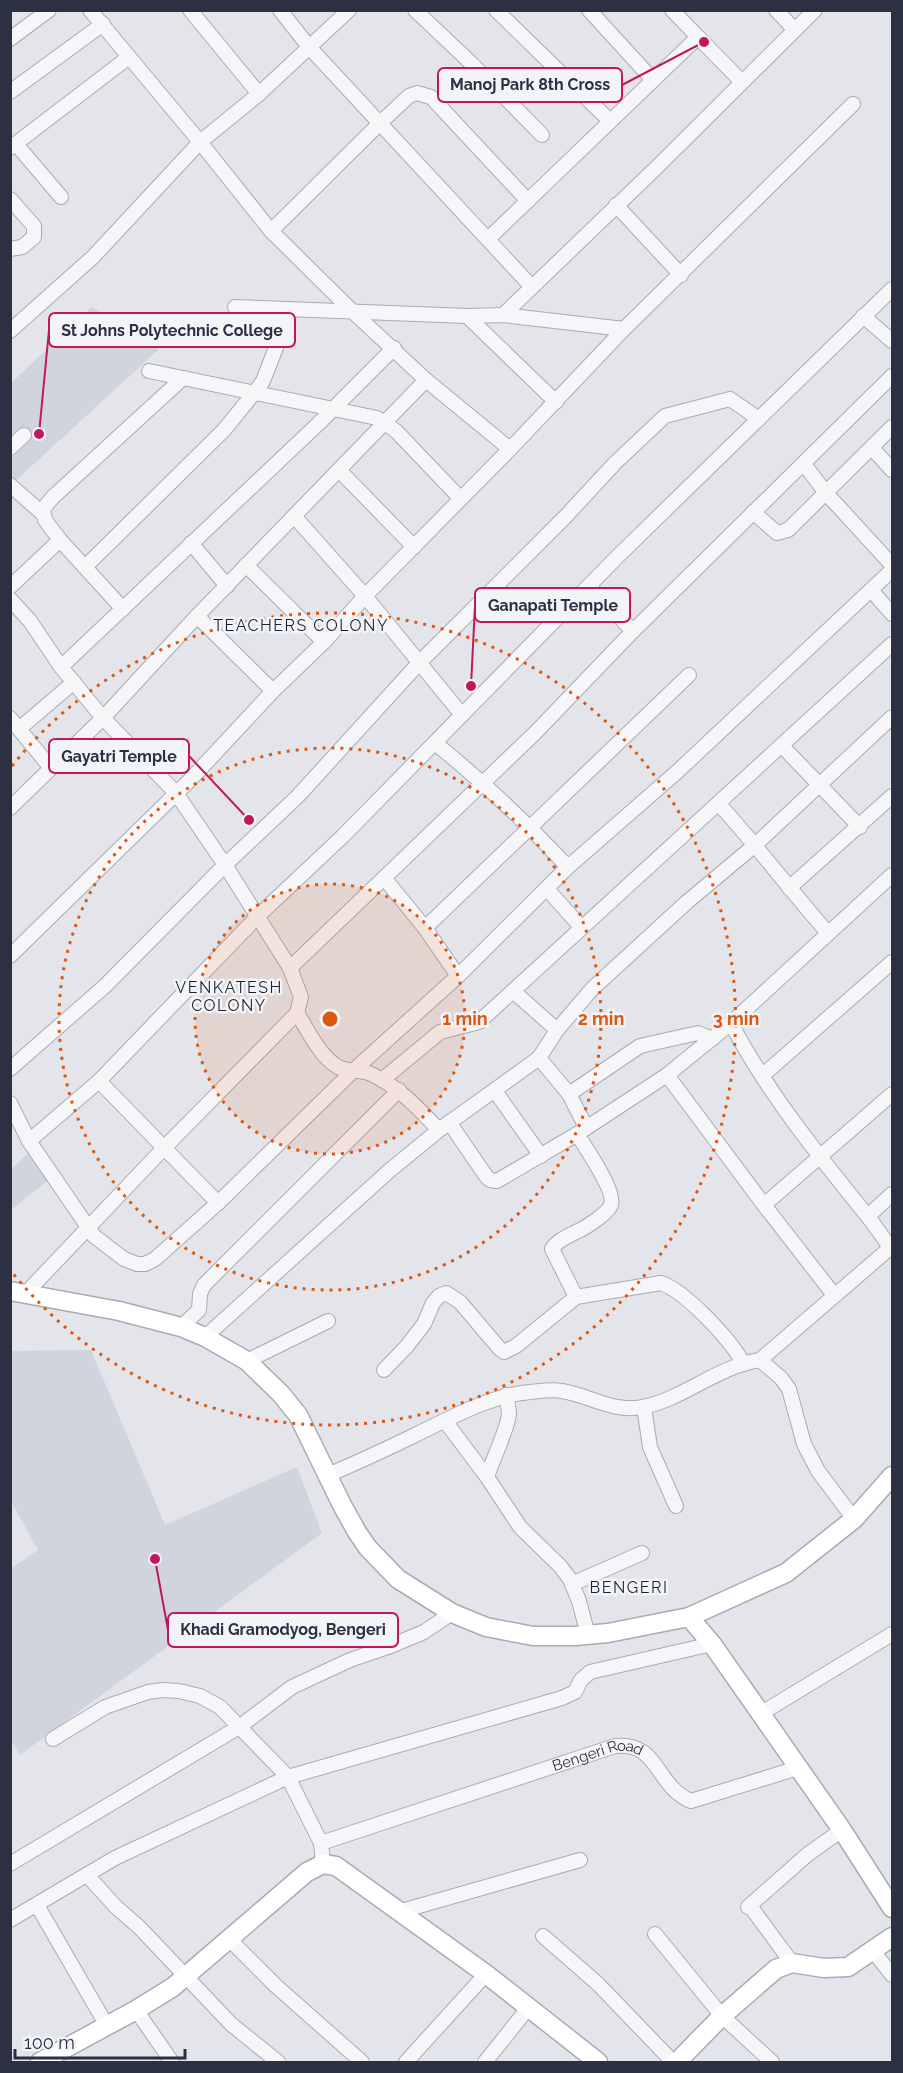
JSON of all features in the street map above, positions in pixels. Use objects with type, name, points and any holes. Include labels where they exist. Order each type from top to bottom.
[{"type":"street","points":[[10,39],[48,10]]},
{"type":"street","points":[[90,10],[271,231],[426,380],[510,449]]},
{"type":"street","points":[[190,10],[259,94]]},
{"type":"street","points":[[280,10],[309,47],[379,124],[531,286]]},
{"type":"street","points":[[10,331],[93,257],[200,142],[259,94],[349,10]]},
{"type":"street","points":[[415,10],[542,135]]},
{"type":"street","points":[[496,10],[610,121]]},
{"type":"street","points":[[589,10],[653,80]]},
{"type":"street","points":[[672,10],[742,82]]},
{"type":"street","points":[[776,10],[795,30]]},
{"type":"street","points":[[503,315],[815,10]]},
{"type":"street","points":[[10,92],[103,24]]},
{"type":"street","points":[[488,239],[698,37]]},
{"type":"street","points":[[61,197],[13,146],[129,57]]},
{"type":"street","points":[[271,231],[379,124],[413,94],[426,94],[528,201]]},
{"type":"street","points":[[10,956],[176,793],[273,691],[324,642],[365,596],[556,402],[624,329],[853,104]]},
{"type":"street","points":[[10,199],[34,226],[34,237],[22,247],[10,249]]},
{"type":"street","points":[[616,205],[681,275]]},
{"type":"street","points":[[29,1141],[99,1081],[256,916],[343,836],[589,586],[892,289]]},
{"type":"street","points":[[235,307],[467,316],[503,315],[624,329]]},
{"type":"street","points":[[86,566],[224,430],[255,392],[263,381],[291,309]]},
{"type":"street","points":[[467,316],[556,402]]},
{"type":"street","points":[[863,316],[892,341]]},
{"type":"street","points":[[61,667],[332,410],[394,348]]},
{"type":"street","points":[[149,371],[370,416],[386,422],[460,498]]},
{"type":"street","points":[[290,969],[536,732],[633,631],[892,376]]},
{"type":"street","points":[[123,609],[60,540],[45,520],[43,509],[183,378]]},
{"type":"street","points":[[10,808],[104,718],[197,616],[426,380]]},
{"type":"street","points":[[10,1069],[105,986],[225,865],[298,796],[419,663],[665,416],[730,399],[759,419]]},
{"type":"street","points":[[753,512],[772,531],[781,533],[788,530],[892,427]]},
{"type":"street","points":[[10,448],[24,435]]},
{"type":"street","points":[[872,448],[892,470]]},
{"type":"street","points":[[10,1103],[29,1141],[94,1236],[124,1259],[137,1264],[145,1264],[155,1259],[218,1203],[354,1070],[458,976],[568,867],[678,771],[871,590],[892,567],[826,493],[804,464]]},
{"type":"street","points":[[339,470],[414,547]]},
{"type":"street","points":[[10,485],[43,514]]},
{"type":"street","points":[[294,516],[365,596],[462,715]]},
{"type":"street","points":[[10,587],[60,540]]},
{"type":"street","points":[[191,543],[227,586]]},
{"type":"street","points":[[246,565],[324,642]]},
{"type":"street","points":[[589,586],[633,631]]},
{"type":"street","points":[[871,590],[892,614]]},
{"type":"street","points":[[10,599],[30,621],[61,667],[104,718],[176,793],[225,865],[290,969],[301,997],[297,1012],[88,1227],[18,1292]]},
{"type":"street","points":[[197,616],[273,691]]},
{"type":"street","points":[[382,1080],[440,1032],[479,1022],[892,644]]},
{"type":"street","points":[[425,928],[689,675]]},
{"type":"street","points":[[51,768],[15,724],[74,682]]},
{"type":"street","points":[[205,1336],[380,1178],[444,1126],[539,1058],[556,1030],[592,989],[687,902],[755,845],[892,717]]},
{"type":"street","points":[[435,743],[484,783],[530,826],[568,867]]},
{"type":"street","points":[[782,746],[860,827]]},
{"type":"street","points":[[789,888],[860,827],[892,796]]},
{"type":"street","points":[[719,804],[828,933]]},
{"type":"street","points":[[297,1012],[316,1044],[338,1068],[364,1071],[399,1090],[444,1126],[493,1182],[503,1179],[541,1156],[667,1075],[731,1023],[892,875]]},
{"type":"street","points":[[385,879],[425,928],[458,976]]},
{"type":"street","points":[[547,890],[581,927]]},
{"type":"street","points":[[763,1075],[892,962]]},
{"type":"street","points":[[513,991],[556,1030]]},
{"type":"street","points":[[328,1475],[480,1403],[506,1395],[561,1390],[619,1407],[652,1405],[743,1363],[760,1360],[891,1249],[868,1216],[820,1158],[763,1075],[731,1023]]},
{"type":"street","points":[[569,1094],[640,1046],[698,1033],[712,1039]]},
{"type":"street","points":[[539,1058],[569,1094],[582,1130],[607,1184],[612,1202],[607,1210],[586,1227],[557,1242],[552,1249],[576,1297]]},
{"type":"street","points":[[667,1075],[834,1295]]},
{"type":"street","points":[[99,1081],[218,1203]]},
{"type":"street","points":[[181,1327],[199,1310],[200,1294],[204,1285],[399,1090]]},
{"type":"street","points":[[495,1091],[541,1156]]},
{"type":"street","points":[[764,1205],[892,1094]]},
{"type":"street","points":[[868,1216],[892,1194]]},
{"type":"street","points":[[384,1370],[423,1324],[433,1303],[439,1296],[446,1293],[460,1302],[504,1352],[516,1346],[576,1297],[661,1283],[681,1293],[735,1348],[743,1363]]},
{"type":"street","points":[[18,1292],[119,1311],[181,1327],[205,1336],[247,1361],[291,1404],[357,1532],[368,1548],[398,1579],[452,1613],[486,1627],[533,1636],[588,1635],[689,1617],[786,1573],[854,1520],[892,1476]]},
{"type":"street","points":[[247,1361],[328,1321]]},
{"type":"street","points":[[760,1360],[781,1378],[789,1389],[804,1444],[819,1471],[854,1520]]},
{"type":"street","points":[[487,1477],[509,1415],[506,1395]]},
{"type":"street","points":[[644,1407],[650,1447],[676,1506]]},
{"type":"street","points":[[445,1421],[487,1477],[520,1527],[560,1566],[572,1584],[579,1601],[588,1635]]},
{"type":"street","points":[[572,1584],[642,1553]]},
{"type":"street","points":[[10,1864],[239,1727],[292,1687],[350,1660],[424,1632],[452,1613]]},
{"type":"street","points":[[689,1617],[712,1644],[842,1830],[892,1908]]},
{"type":"street","points":[[760,1714],[892,1634]]},
{"type":"street","points":[[10,1920],[115,1858],[288,1777],[562,1698],[576,1692],[580,1680],[590,1672],[712,1644]]},
{"type":"street","points":[[54,1739],[105,1707],[148,1692],[179,1691],[200,1696],[220,1707],[288,1777],[321,1843],[323,1864]]},
{"type":"street","name":"Bengeri Road","points":[[321,1843],[615,1746],[637,1747],[646,1754],[673,1789],[682,1797],[692,1801],[798,1768]]},
{"type":"street","points":[[792,1963],[750,1909],[800,1861],[842,1830]]},
{"type":"street","points":[[398,1912],[580,1860]]},
{"type":"street","points":[[40,2062],[136,2010],[173,1987],[307,1872],[323,1864],[336,1866],[486,1974],[598,2062]]},
{"type":"street","points":[[87,1875],[231,2024],[278,2062]]},
{"type":"street","points":[[37,1905],[107,2026]]},
{"type":"street","points":[[655,1934],[722,2016],[772,2062]]},
{"type":"street","points":[[543,1936],[598,1984],[675,2062],[722,2016],[776,1969],[792,1963],[824,1968],[848,1967],[892,1937]]},
{"type":"street","points":[[228,1938],[276,1986],[362,2062]]},
{"type":"street","points":[[873,1951],[892,1975]]},
{"type":"street","points":[[406,2062],[486,1974]]},
{"type":"street","points":[[484,2062],[529,2007]]},
{"type":"street","points":[[136,2010],[172,2062]]},
{"type":"shaded area","points":[[92,307],[159,349],[11,485],[11,383]]},
{"type":"shaded area","points":[[31,1151],[47,1181],[11,1210],[11,1169]]},
{"type":"shaded area","points":[[91,1350],[165,1525],[297,1467],[322,1533],[20,1755],[11,1741],[10,1569],[38,1550],[11,1501],[11,1351]]},
{"type":"place","name":"Manoj Park 8th Cross","points":[[704,42]]},
{"type":"place","name":"St Johns Polytechnic College","points":[[39,434]]},
{"type":"place","name":"Ganapati Temple","points":[[471,686]]},
{"type":"place","name":"Gayatri Temple","points":[[249,820]]},
{"type":"place","name":"Khadi Gramodyog, Bengeri","points":[[155,1559]]},
{"type":"district","name":"TEACHERS COLONY","points":[[301,625]]},
{"type":"district","name":"VENKATESH COLONY","points":[[229,996]]},
{"type":"district","name":"BENGERI","points":[[629,1587]]}]
